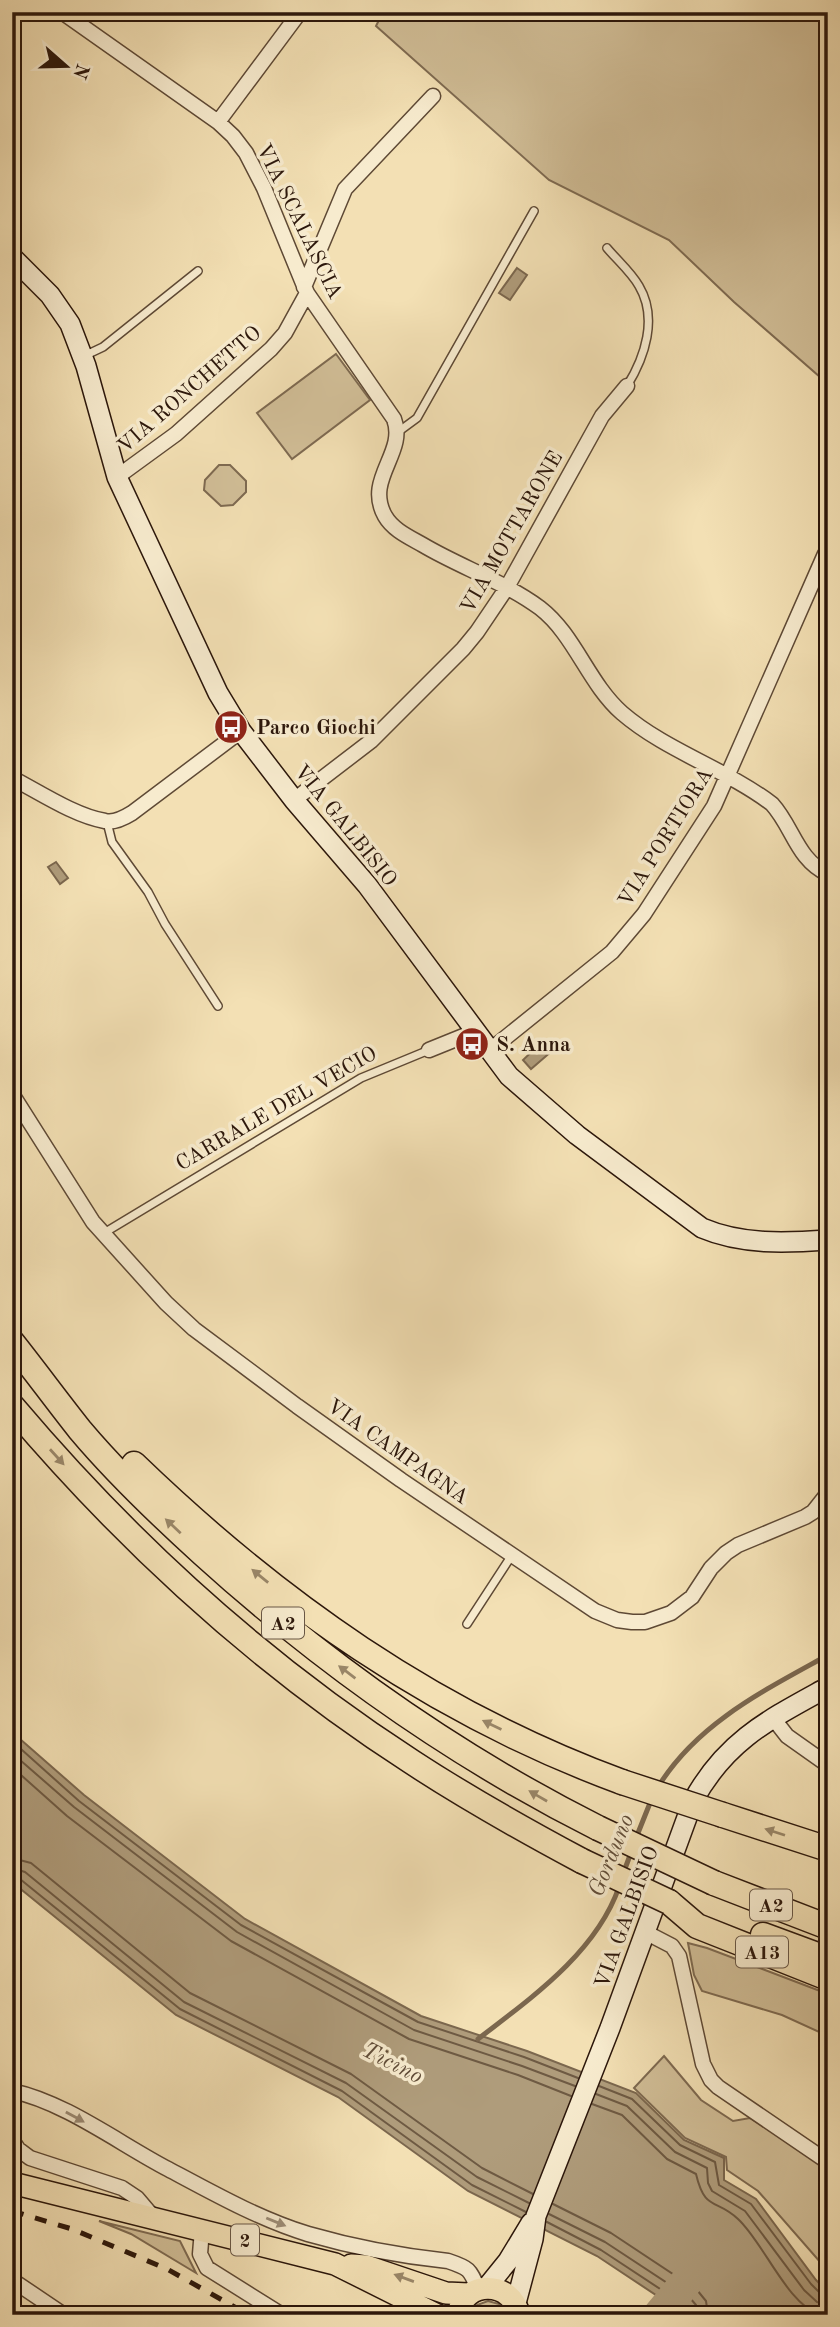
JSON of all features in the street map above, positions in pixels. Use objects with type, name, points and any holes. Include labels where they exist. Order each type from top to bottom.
[{"type":"highway","name":"A2","points":[[17,1347],[149,1479],[218,1541],[324,1626],[395,1673],[542,1749],[622,1782],[828,1849]]},
{"type":"highway","name":"A2","points":[[17,1347],[81,1431],[121,1475],[191,1543],[265,1608],[362,1684],[511,1781],[598,1828],[714,1883],[828,1927]]},
{"type":"highway","name":"A2","points":[[12,1406],[119,1523],[174,1576],[257,1648],[333,1707],[412,1762],[502,1817],[582,1861],[700,1918],[828,1959]]},
{"type":"highway","name":"A13","points":[[700,1918],[828,1978]]},
{"type":"main road","name":"2","points":[[12,2183],[335,2264],[366,2266],[437,2290],[478,2290]]},
{"type":"main road","name":"2","points":[[335,2264],[436,2315]]},
{"type":"main road","points":[[458,2315],[462,2301],[478,2290],[504,2291],[517,2309]]},
{"type":"street","name":"VIA SCALASCIA","points":[[62,12],[218,122],[233,136],[256,170],[305,290],[387,408],[398,432]]},
{"type":"street","points":[[218,122],[300,12]]},
{"type":"street","name":"VIA RONCHETTO","points":[[117,477],[176,434],[271,349],[285,333],[345,189],[433,96]]},
{"type":"street","name":"VIA GALBISIO","points":[[12,257],[32,275],[61,310],[83,357],[117,477],[207,672],[241,731],[294,800],[367,885],[509,1076],[543,1108],[702,1228],[756,1241],[828,1240]]},
{"type":"street","name":"VIA MOTTARONE","points":[[294,800],[371,741],[463,649],[506,589],[602,416],[627,386]]},
{"type":"street","points":[[398,432],[379,489],[384,514],[398,530],[531,603],[556,623],[606,696],[622,713],[659,738],[772,804],[781,814],[807,861],[828,874]]},
{"type":"street","name":"VIA PORTIORA","points":[[489,1051],[612,952],[644,914],[714,806],[825,554]]},
{"type":"street","points":[[12,778],[73,809],[107,822],[132,813],[241,731]]},
{"type":"street","name":"CARRALE DEL VECIO","points":[[429,1050],[476,1031]]},
{"type":"street","name":"VIA CAMPAGNA","points":[[12,1094],[103,1234],[166,1303],[221,1351],[380,1465],[607,1617],[645,1622],[671,1613],[702,1584],[726,1553],[738,1545],[805,1517],[813,1512],[828,1493]]},
{"type":"street","name":"VIA GALBISIO","points":[[517,2309],[516,2264],[524,2232],[536,2216],[610,2028],[683,1827],[700,1789],[724,1756],[751,1731],[828,1687]]},
{"type":"street","points":[[773,1718],[786,1736],[828,1766]]},
{"type":"street","points":[[645,1932],[672,1946],[679,1956],[703,2064],[711,2080],[828,2162]]},
{"type":"street","points":[[12,2091],[56,2106],[167,2169],[276,2222],[306,2233],[367,2248],[448,2261],[469,2269],[478,2290]]},
{"type":"street","points":[[12,2140],[18,2149],[30,2158],[130,2192],[154,2218]]},
{"type":"street","points":[[202,2230],[200,2254],[207,2268],[282,2315]]},
{"type":"street","name":"VIA GALBISIO","points":[[478,2290],[516,2264]]},
{"type":"street","points":[[12,2280],[64,2315]]},
{"type":"lane","points":[[398,432],[417,418],[534,211]]},
{"type":"lane","points":[[607,248],[641,289],[648,315],[649,327],[644,351],[627,386]]},
{"type":"lane","points":[[83,357],[103,347],[198,271]]},
{"type":"lane","points":[[107,822],[112,842],[148,892],[165,924],[218,1006]]},
{"type":"lane","name":"CARRALE DEL VECIO","points":[[103,1234],[361,1078],[429,1050]]},
{"type":"lane","points":[[467,1624],[512,1555]]},
{"type":"shaded area","points":[[383,12],[828,12],[828,384],[734,302],[669,240],[549,180],[376,26]]},
{"type":"shaded area","points":[[336,354],[370,400],[292,459],[257,413]]},
{"type":"shaded area","points":[[219,465],[230,465],[246,481],[246,492],[233,505],[221,506],[204,490],[205,480]]},
{"type":"shaded area","points":[[688,1943],[828,1994],[828,2036],[782,2015],[702,1991],[694,1975]]},
{"type":"shaded area","points":[[664,2056],[701,2100],[733,2121],[750,2118],[828,2167],[828,2271],[758,2191],[727,2170],[726,2157],[685,2138],[634,2088]]},
{"type":"shaded area","points":[[99,2221],[180,2241],[196,2273],[131,2234]]},
{"type":"shaded area","points":[[488,2301],[499,2304],[506,2315],[472,2315],[477,2305]]},
{"type":"water","points":[[517,268],[527,275],[510,300],[499,293]]},
{"type":"water","points":[[56,862],[68,878],[60,884],[48,867]]},
{"type":"water","points":[[543,1041],[552,1051],[531,1069],[523,1060]]},
{"type":"water","name":"Ticino","points":[[12,1732],[84,1795],[245,1919],[421,2016],[527,2051],[636,2093],[684,2140],[724,2158],[724,2180],[756,2199],[816,2280],[828,2292],[828,2315],[686,2315],[597,2256],[468,2191],[338,2097],[176,2015],[12,1882]]},
{"type":"waterway","name":"Gorduno","points":[[658,1787],[674,1764],[712,1726],[757,1695],[828,1655]]},
{"type":"waterway","name":"Gorduno","points":[[636,1838],[652,1798]]},
{"type":"waterway","name":"Gorduno","points":[[623,1874],[632,1850]]},
{"type":"waterway","name":"Gorduno","points":[[478,2039],[540,1990],[578,1953],[609,1911],[619,1887]]},
{"type":"waterway","points":[[659,2315],[696,2270]]},
{"type":"railway","points":[[12,2211],[72,2229],[167,2269],[249,2315]]},
{"type":"place","name":"Parco Giochi","points":[[231,727]]},
{"type":"place","name":"S. Anna","points":[[472,1044]]}]
